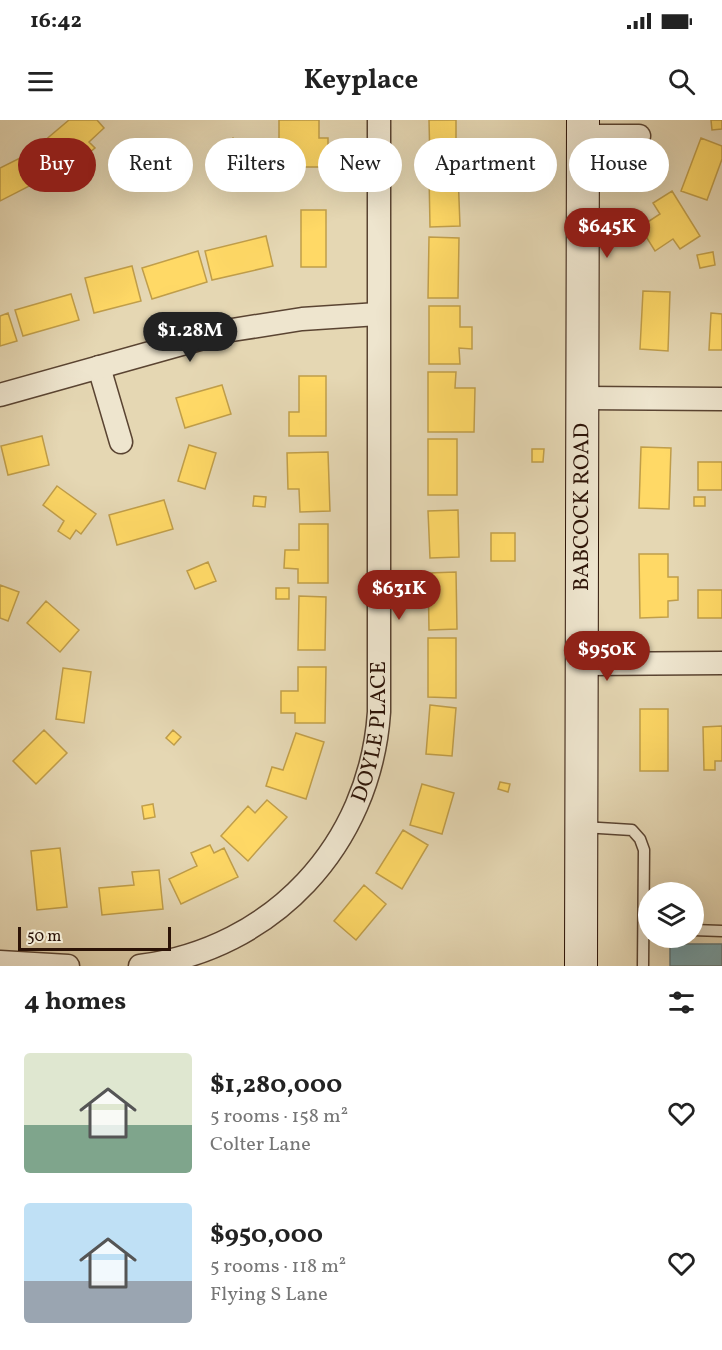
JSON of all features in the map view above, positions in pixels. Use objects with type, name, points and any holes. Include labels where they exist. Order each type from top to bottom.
[{"type":"street","name":"DOYLE PLACE","points":[[140,966],[174,961],[206,951],[243,934],[275,910],[304,885],[330,852],[348,824],[366,785],[377,742],[379,712],[379,120]]},
{"type":"street","points":[[583,128],[639,136]]},
{"type":"street","name":"BABCOCK ROAD","points":[[581,966],[583,128]]},
{"type":"street","points":[[0,395],[232,330],[302,319],[378,314]]},
{"type":"street","points":[[99,367],[121,442]]},
{"type":"street","points":[[582,398],[722,399]]},
{"type":"street","points":[[582,664],[722,663]]},
{"type":"street","points":[[0,962],[68,966]]},
{"type":"lane","points":[[582,827],[632,830],[640,839],[644,850],[645,882]]},
{"type":"lane","points":[[704,930],[722,931]]},
{"type":"lane","points":[[643,966],[644,948]]},
{"type":"building: Homes","points":[[69,120],[97,120],[104,128],[93,138],[48,138]]},
{"type":"building: Homes","points":[[279,120],[319,120],[318,167],[306,167],[306,138],[279,138]]},
{"type":"building: Homes","points":[[429,120],[456,120],[456,138],[429,138]]},
{"type":"building: Homes","points":[[711,120],[722,120],[722,129],[712,130]]},
{"type":"building: Homes","points":[[701,138],[722,146],[722,159],[707,200],[681,191]]},
{"type":"building: Homes","points":[[18,159],[18,192],[0,201],[0,168]]},
{"type":"building: Homes","points":[[672,191],[700,236],[680,249],[673,239],[655,251],[640,227],[660,214],[653,203]]},
{"type":"building: Homes","points":[[429,192],[459,192],[460,226],[430,227]]},
{"type":"building: Homes","points":[[301,210],[326,210],[326,267],[301,267]]},
{"type":"building: Homes","points":[[266,236],[273,266],[212,280],[205,251]]},
{"type":"building: Homes","points":[[429,237],[459,238],[458,298],[428,298]]},
{"type":"building: Homes","points":[[198,251],[207,282],[152,299],[142,268]]},
{"type":"building: Homes","points":[[713,252],[715,265],[700,268],[697,255]]},
{"type":"building: Homes","points":[[132,266],[141,301],[94,313],[85,278]]},
{"type":"building: Homes","points":[[643,291],[670,292],[668,351],[640,349]]},
{"type":"building: Homes","points":[[71,294],[79,320],[23,336],[15,310]]},
{"type":"building: Homes","points":[[429,306],[460,306],[460,327],[472,327],[472,349],[459,348],[460,364],[429,364]]},
{"type":"building: Homes","points":[[8,313],[17,341],[0,346],[0,316]]},
{"type":"building: Homes","points":[[711,313],[722,314],[722,350],[709,350]]},
{"type":"building: Homes","points":[[428,372],[456,372],[455,388],[475,388],[474,432],[428,432]]},
{"type":"building: Homes","points":[[299,376],[326,376],[326,436],[289,436],[289,412],[299,412]]},
{"type":"building: Homes","points":[[222,385],[231,414],[185,428],[176,398]]},
{"type":"building: Homes","points":[[42,436],[49,465],[8,475],[1,446]]},
{"type":"building: Homes","points":[[428,439],[457,439],[457,495],[428,495]]},
{"type":"building: Homes","points":[[189,445],[216,453],[205,489],[178,481]]},
{"type":"building: Homes","points":[[641,447],[671,448],[669,509],[639,508]]},
{"type":"building: Homes","points":[[532,449],[544,449],[543,462],[532,462]]},
{"type":"building: Homes","points":[[328,452],[330,511],[300,512],[299,489],[288,489],[287,453]]},
{"type":"building: Homes","points":[[698,462],[722,462],[722,490],[698,490]]},
{"type":"building: Homes","points":[[57,486],[96,514],[81,534],[76,530],[70,539],[58,531],[64,521],[43,505]]},
{"type":"building: Homes","points":[[254,496],[266,497],[265,507],[253,506]]},
{"type":"building: Homes","points":[[694,497],[705,497],[705,506],[694,506]]},
{"type":"building: Homes","points":[[164,500],[173,529],[117,545],[109,515]]},
{"type":"building: Homes","points":[[458,510],[459,557],[430,558],[428,511]]},
{"type":"building: Homes","points":[[299,524],[328,524],[328,583],[298,583],[298,569],[284,568],[285,550],[299,550]]},
{"type":"building: Homes","points":[[491,533],[515,533],[515,561],[491,561]]},
{"type":"building: Homes","points":[[639,554],[668,554],[668,577],[678,577],[678,600],[668,601],[668,617],[640,618]]},
{"type":"building: Homes","points":[[208,562],[216,581],[195,589],[187,571]]},
{"type":"building: Homes","points":[[456,572],[457,629],[429,630],[428,573]]},
{"type":"building: Homes","points":[[0,585],[19,592],[8,621],[0,618]]},
{"type":"building: Homes","points":[[276,588],[289,588],[289,599],[276,599]]},
{"type":"building: Homes","points":[[698,590],[722,590],[722,618],[698,618]]},
{"type":"building: Homes","points":[[299,596],[326,597],[325,650],[298,650]]},
{"type":"building: Homes","points":[[46,601],[79,630],[60,652],[27,623]]},
{"type":"building: Homes","points":[[428,638],[456,638],[456,698],[428,697]]},
{"type":"building: Homes","points":[[298,667],[326,667],[325,723],[295,723],[295,713],[281,713],[281,691],[298,691]]},
{"type":"building: Homes","points":[[63,668],[91,672],[84,723],[56,719]]},
{"type":"building: Homes","points":[[430,705],[456,708],[452,756],[426,754]]},
{"type":"building: Homes","points":[[640,709],[668,709],[668,771],[640,771]]},
{"type":"building: Homes","points":[[722,726],[722,761],[715,761],[715,770],[704,770],[703,727]]},
{"type":"building: Homes","points":[[44,730],[67,753],[36,784],[13,761]]},
{"type":"building: Homes","points":[[173,730],[181,737],[174,745],[166,738]]},
{"type":"building: Homes","points":[[296,733],[324,742],[306,799],[266,786],[272,767],[283,770]]},
{"type":"building: Homes","points":[[500,782],[510,784],[508,792],[498,789]]},
{"type":"building: Homes","points":[[422,784],[454,793],[442,834],[410,825]]},
{"type":"building: Homes","points":[[267,800],[287,817],[248,861],[221,836],[248,806],[255,813]]},
{"type":"building: Homes","points":[[153,804],[155,817],[144,819],[142,806]]},
{"type":"building: Homes","points":[[403,830],[428,845],[402,889],[376,873]]},
{"type":"building: Homes","points":[[210,845],[214,853],[224,848],[238,877],[181,904],[169,879],[197,866],[191,853]]},
{"type":"building: Homes","points":[[60,848],[67,907],[37,910],[31,851]]},
{"type":"building: Homes","points":[[159,870],[163,909],[102,915],[99,888],[134,885],[132,872]]},
{"type":"building: Homes","points":[[364,885],[386,904],[356,940],[334,921]]},
{"type":"building: Public","points":[[704,944],[722,944],[722,966],[670,966],[670,948],[704,948]]}]
